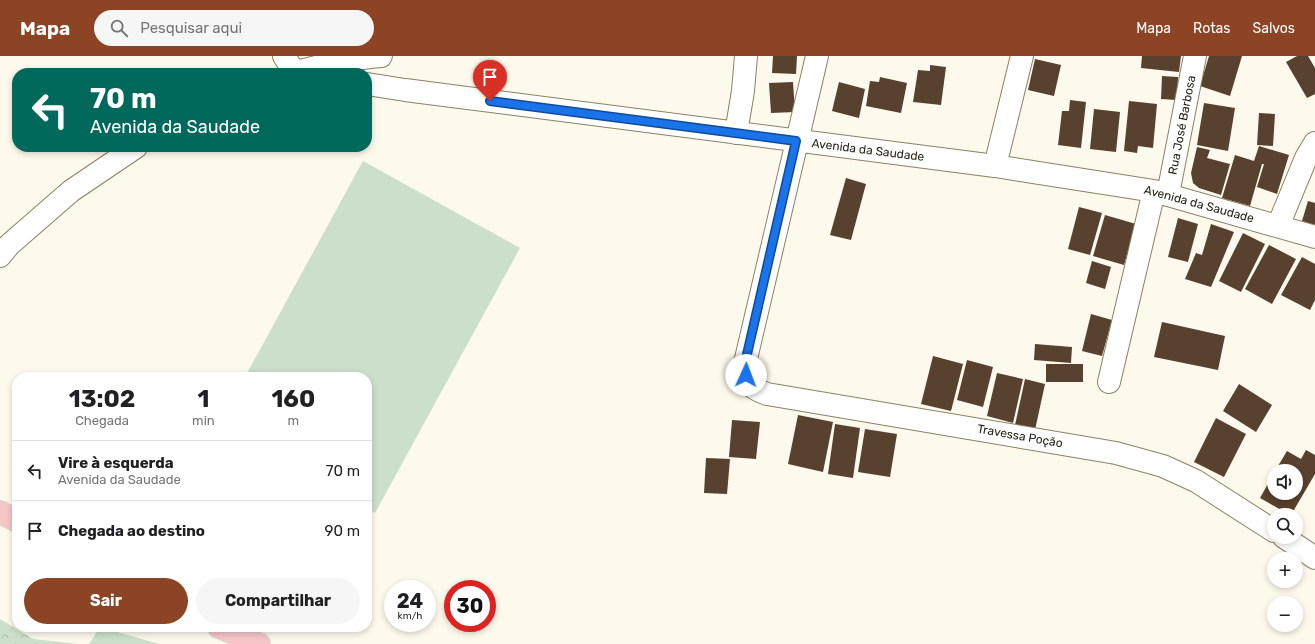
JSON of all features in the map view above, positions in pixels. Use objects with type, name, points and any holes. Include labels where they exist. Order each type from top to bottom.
[{"type":"main road","points":[[0,512],[12,518]]},
{"type":"main road","points":[[230,632],[259,644]]},
{"type":"street","points":[[284,56],[291,68]]},
{"type":"street","points":[[310,68],[366,57],[381,56]]},
{"type":"street","points":[[736,133],[743,91],[746,56]]},
{"type":"street","points":[[796,141],[817,56]]},
{"type":"street","points":[[995,166],[1022,56]]},
{"type":"street","name":"Rua José Barbosa","points":[[1109,382],[1161,192],[1195,56]]},
{"type":"street","name":"Avenida da Saudade","points":[[372,85],[995,166],[1161,192],[1315,237]]},
{"type":"street","name":"Travessa Poção","points":[[796,141],[745,363],[746,375],[750,386],[767,394],[1116,453],[1156,464],[1196,481],[1267,527]]},
{"type":"street","points":[[1278,226],[1306,158],[1315,143]]},
{"type":"street","points":[[0,256],[9,245],[71,191],[129,152]]},
{"type":"street","points":[[1294,544],[1315,558]]},
{"type":"green space","points":[[363,161],[520,248],[375,513],[372,511],[372,372],[248,372]]},
{"type":"green space","points":[[0,619],[12,626],[12,632],[21,632],[33,639],[78,644],[0,644]]},
{"type":"green space","points":[[97,632],[117,632],[159,644],[89,644]]},
{"type":"building","points":[[773,56],[797,56],[796,74],[772,73]]},
{"type":"building","points":[[1142,56],[1181,56],[1179,72],[1141,68]]},
{"type":"building","points":[[1209,56],[1242,56],[1230,96],[1200,86]]},
{"type":"building","points":[[1297,56],[1308,56],[1315,68],[1315,94],[1307,98],[1286,62]]},
{"type":"building","points":[[1035,59],[1061,65],[1054,96],[1028,90]]},
{"type":"building","points":[[930,65],[946,67],[941,105],[913,102],[918,70],[930,71]]},
{"type":"building","points":[[1162,76],[1178,77],[1177,100],[1161,99]]},
{"type":"building","points":[[880,77],[907,83],[901,113],[866,106],[870,81],[879,82]]},
{"type":"building","points":[[793,82],[795,112],[771,113],[769,83]]},
{"type":"building","points":[[839,82],[865,89],[859,118],[832,111]]},
{"type":"building","points":[[1070,100],[1086,102],[1081,148],[1058,145],[1062,111],[1069,111]]},
{"type":"building","points":[[1129,101],[1157,104],[1153,148],[1138,146],[1137,153],[1124,151]]},
{"type":"building","points":[[1204,103],[1235,108],[1228,151],[1197,145]]},
{"type":"building","points":[[1094,109],[1120,112],[1116,152],[1090,149]]},
{"type":"building","points":[[1259,113],[1275,114],[1273,146],[1257,145]]},
{"type":"building","points":[[1259,146],[1289,155],[1277,194],[1257,187],[1264,164],[1262,164],[1250,206],[1222,198],[1235,155],[1254,161]]},
{"type":"building","points":[[1197,147],[1210,150],[1207,158],[1230,164],[1221,195],[1199,188],[1193,183],[1191,173]]},
{"type":"building","points":[[846,178],[866,184],[851,240],[830,235]]},
{"type":"building","points":[[1308,201],[1315,203],[1315,225],[1302,221]]},
{"type":"building","points":[[1079,207],[1102,213],[1090,255],[1068,249]]},
{"type":"building","points":[[1105,215],[1136,224],[1124,265],[1093,256]]},
{"type":"building","points":[[1178,218],[1198,224],[1188,262],[1168,257]]},
{"type":"building","points":[[1211,224],[1234,232],[1211,287],[1185,279],[1196,253],[1202,255]]},
{"type":"building","points":[[1243,233],[1265,244],[1241,292],[1219,281]]},
{"type":"building","points":[[1269,245],[1296,259],[1272,304],[1245,289]]},
{"type":"building","points":[[1302,257],[1315,264],[1315,300],[1310,310],[1281,295]]},
{"type":"building","points":[[1092,261],[1111,267],[1105,289],[1086,283]]},
{"type":"building","points":[[1091,314],[1112,320],[1102,356],[1082,351]]},
{"type":"building","points":[[1162,322],[1225,336],[1218,370],[1154,357]]},
{"type":"building","points":[[1035,344],[1072,347],[1071,363],[1034,360]]},
{"type":"building","points":[[933,356],[963,364],[951,411],[921,404]]},
{"type":"building","points":[[967,360],[993,367],[983,407],[957,400]]},
{"type":"building","points":[[1046,364],[1083,364],[1083,382],[1046,382]]},
{"type":"building","points":[[997,373],[1023,379],[1013,423],[987,416]]},
{"type":"building","points":[[1025,379],[1045,384],[1035,430],[1015,425]]},
{"type":"building","points":[[1239,384],[1272,405],[1256,432],[1223,411]]},
{"type":"building","points":[[798,415],[833,422],[823,472],[788,464]]},
{"type":"building","points":[[1216,418],[1246,434],[1224,477],[1194,462]]},
{"type":"building","points":[[732,420],[760,422],[756,459],[729,457]]},
{"type":"building","points":[[835,424],[860,428],[853,478],[828,474]]},
{"type":"building","points":[[865,429],[897,434],[890,477],[858,472]]},
{"type":"building","points":[[1306,450],[1315,455],[1315,474],[1303,494],[1303,464],[1279,464],[1287,451],[1301,459]]},
{"type":"building","points":[[706,458],[730,459],[727,494],[704,493]]},
{"type":"building","points":[[1267,486],[1267,500],[1300,500],[1295,508],[1278,508],[1260,498]]},
{"type":"route","points":[[490,101],[796,141],[745,363],[746,375]]}]
